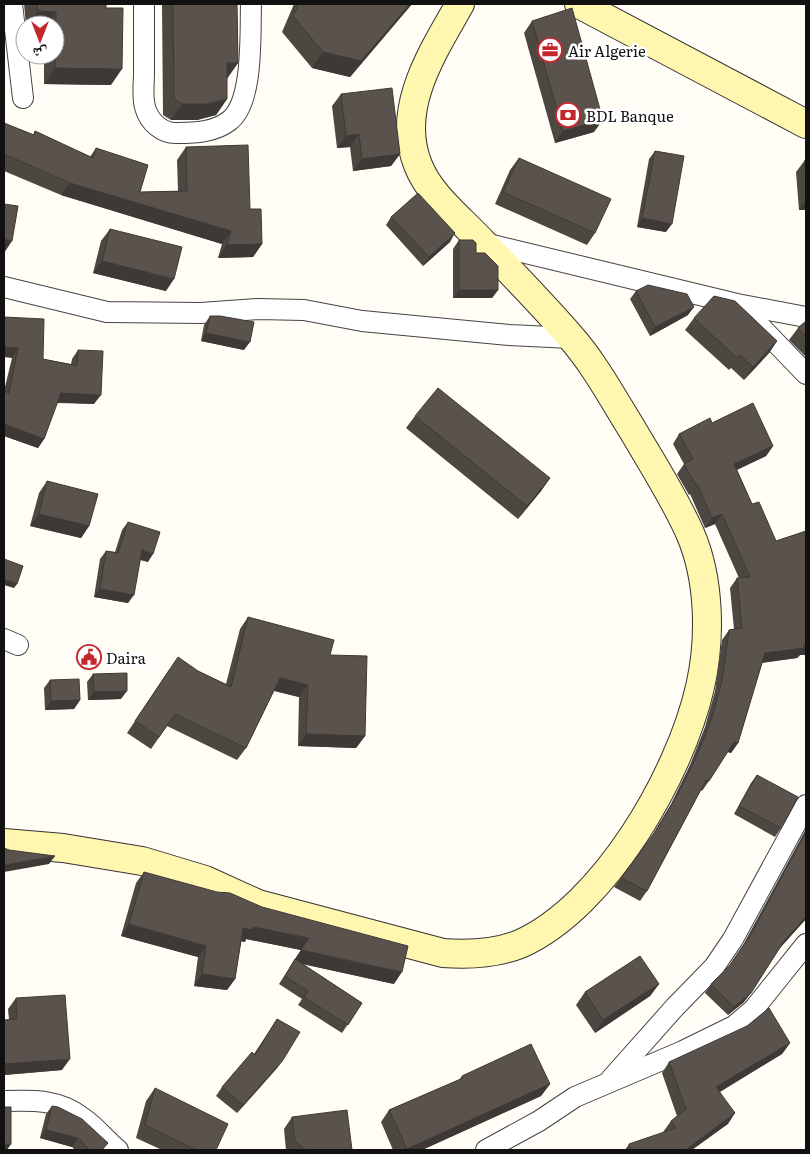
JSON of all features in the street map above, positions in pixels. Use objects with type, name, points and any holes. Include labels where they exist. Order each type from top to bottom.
[{"type":"main road","points":[[4,843],[63,848],[152,864],[205,880],[258,904],[443,953],[467,955],[490,952],[517,945],[556,923],[599,881],[620,856],[658,794],[690,723],[700,686],[707,626],[700,568],[692,537],[677,506],[599,375],[572,338],[484,243],[440,199],[419,167],[413,146],[413,103],[418,82],[460,4]]},
{"type":"main road","points":[[579,4],[806,124]]},
{"type":"street","points":[[12,4],[24,98]]},
{"type":"street","points":[[144,4],[143,92],[145,107],[151,120],[160,129],[176,134],[220,127],[231,120],[239,110],[248,70],[251,4]]},
{"type":"street","points":[[484,243],[737,304],[806,317]]},
{"type":"street","points":[[4,286],[107,312],[201,313],[258,309],[304,310],[372,322],[509,335],[572,338]]},
{"type":"street","points":[[737,304],[806,374]]},
{"type":"street","points":[[606,1084],[675,1007],[714,967],[733,939],[806,805]]},
{"type":"street","points":[[486,1150],[539,1121],[575,1097],[683,1052],[734,1026],[753,1010],[806,944]]},
{"type":"street","points":[[4,1101],[40,1100],[64,1106],[83,1118],[118,1150]]},
{"type":"building","points":[[37,4],[106,4],[106,8],[123,8],[122,69],[55,68],[55,65],[65,65],[65,15],[56,15],[56,12],[38,11]]},
{"type":"building","points":[[173,4],[237,4],[238,63],[227,63],[227,99],[208,104],[182,104],[174,99]]},
{"type":"building","points":[[299,4],[410,4],[361,61],[323,52],[293,16]]},
{"type":"building","points":[[572,8],[603,120],[563,131],[532,21]]},
{"type":"building","points":[[392,88],[400,154],[362,159],[359,134],[346,136],[341,94]]},
{"type":"building","points":[[4,123],[34,135],[35,131],[93,158],[96,148],[148,165],[140,192],[187,191],[186,147],[248,145],[250,209],[261,209],[262,244],[227,245],[231,231],[70,183],[4,154]]},
{"type":"building","points":[[655,151],[684,156],[672,224],[642,218]]},
{"type":"building","points":[[519,158],[611,199],[595,233],[503,192]]},
{"type":"building","points":[[418,193],[455,233],[429,257],[391,217]]},
{"type":"building","points":[[4,204],[18,206],[12,241],[4,239]]},
{"type":"building","points":[[110,229],[182,247],[174,279],[102,261]]},
{"type":"building","points":[[459,240],[473,240],[476,243],[476,253],[485,253],[498,266],[498,290],[459,290]]},
{"type":"building","points":[[648,285],[687,294],[694,307],[655,327],[636,291]]},
{"type":"building","points":[[714,296],[735,301],[777,341],[753,367],[740,355],[737,358],[694,318]]},
{"type":"building","points":[[210,316],[254,322],[250,342],[206,333]]},
{"type":"building","points":[[4,317],[44,319],[43,359],[77,366],[78,350],[103,351],[101,395],[61,393],[44,439],[4,424],[4,391],[9,393],[18,348],[4,347]]},
{"type":"building","points":[[806,321],[806,336],[798,328]]},
{"type":"building","points":[[438,388],[550,478],[527,506],[415,416]]},
{"type":"building","points":[[753,403],[773,446],[734,464],[752,504],[759,502],[776,541],[806,531],[806,645],[804,645],[804,648],[765,653],[738,743],[734,742],[709,781],[706,780],[647,891],[621,878],[655,832],[678,794],[697,755],[712,718],[722,681],[729,630],[742,628],[737,578],[750,577],[722,514],[712,518],[697,484],[684,464],[693,459],[679,434],[710,418],[712,423]]},
{"type":"building","points":[[47,481],[98,494],[89,526],[39,514]]},
{"type":"building","points":[[128,522],[160,532],[153,554],[142,550],[134,595],[100,589],[106,551],[118,553]]},
{"type":"building","points":[[4,559],[23,566],[17,584],[4,579]]},
{"type":"building","points":[[248,617],[334,640],[330,655],[367,656],[365,736],[306,734],[308,685],[280,678],[246,748],[175,714],[159,737],[135,721],[178,657],[198,671],[231,687]]},
{"type":"building","points":[[127,673],[127,691],[94,692],[93,674]]},
{"type":"building","points":[[79,679],[80,700],[51,701],[50,680]]},
{"type":"building","points":[[757,775],[798,797],[781,828],[739,806]]},
{"type":"building","points":[[806,832],[806,917],[784,941],[751,993],[734,1007],[711,984],[730,965],[750,936]]},
{"type":"building","points":[[4,848],[9,850],[55,856],[4,865]]},
{"type":"building","points":[[144,872],[217,892],[230,893],[262,907],[408,946],[402,972],[301,950],[309,938],[253,927],[253,930],[243,928],[235,979],[202,974],[206,946],[129,924]]},
{"type":"building","points":[[640,956],[659,984],[603,1020],[585,992]]},
{"type":"building","points":[[295,959],[362,1003],[348,1025],[304,997],[308,991],[285,976]]},
{"type":"building","points":[[65,995],[70,1059],[4,1064],[4,1020],[17,1019],[16,998]]},
{"type":"building","points":[[769,1008],[790,1043],[716,1087],[735,1113],[685,1150],[631,1150],[629,1144],[676,1128],[671,1121],[686,1109],[669,1062],[747,1026]]},
{"type":"building","points":[[277,1019],[300,1032],[283,1060],[243,1105],[222,1087],[252,1052],[255,1055]]},
{"type":"building","points":[[531,1044],[550,1084],[407,1149],[389,1110],[463,1078],[462,1076]]},
{"type":"building","points":[[155,1088],[228,1124],[216,1150],[196,1150],[145,1125]]},
{"type":"building","points":[[52,1106],[82,1119],[108,1143],[102,1150],[90,1150],[78,1138],[46,1130]]},
{"type":"building","points":[[4,1107],[11,1107],[11,1144],[4,1144]]},
{"type":"building","points":[[347,1110],[352,1150],[306,1150],[295,1141],[292,1117]]},
{"type":"place","name":"Air Algerie","points":[[550,50]]},
{"type":"place","name":"BDL Banque","points":[[568,115]]},
{"type":"place","name":"Daira","points":[[89,657]]}]
